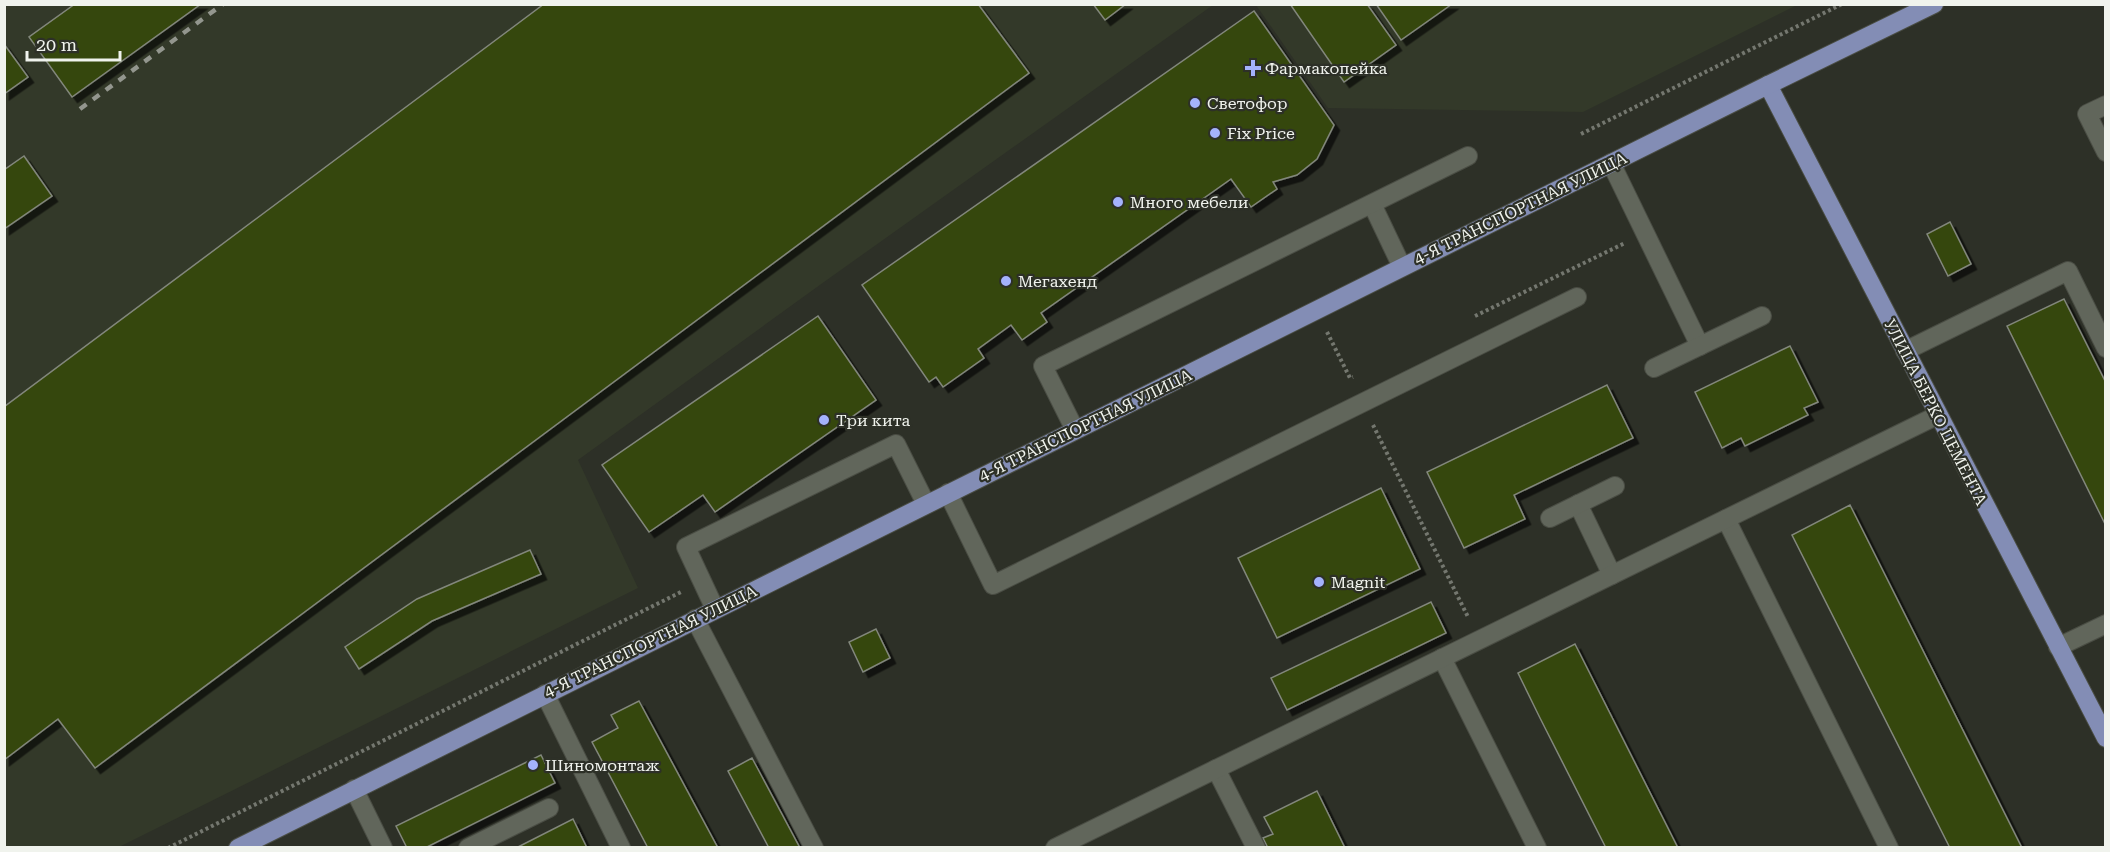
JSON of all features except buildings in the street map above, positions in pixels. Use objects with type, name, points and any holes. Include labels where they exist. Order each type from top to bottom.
[{"type":"main road","name":"4-Я ТРАНСПОРТНАЯ УЛИЦА","points":[[238,848],[545,693],[1934,4]]},
{"type":"main road","name":"УЛИЦА БЕРКО ЦЕМЕНТА","points":[[1768,85],[2106,738]]},
{"type":"street","points":[[2106,105],[2087,114],[2106,152]]},
{"type":"street","points":[[1074,430],[1043,366],[1468,156]]},
{"type":"street","points":[[1611,163],[1700,346]]},
{"type":"street","points":[[1372,204],[1402,267]]},
{"type":"street","points":[[1905,351],[2068,271],[2106,348]]},
{"type":"street","points":[[948,493],[993,585],[1577,297]]},
{"type":"street","points":[[1653,368],[1762,316]]},
{"type":"street","points":[[1055,848],[1938,415]]},
{"type":"street","points":[[716,609],[686,548],[896,444],[926,504]]},
{"type":"street","points":[[1550,518],[1615,486]]},
{"type":"street","points":[[1578,504],[1612,575]]},
{"type":"street","points":[[1726,519],[1889,848]]},
{"type":"street","points":[[695,619],[814,848]]},
{"type":"street","points":[[2058,647],[2106,624]]},
{"type":"street","points":[[1442,658],[1537,848]]},
{"type":"street","points":[[545,693],[621,848]]},
{"type":"street","points":[[1216,769],[1256,848]]},
{"type":"street","points":[[354,789],[383,848]]},
{"type":"street","points":[[468,848],[549,808]]},
{"type":"path","points":[[1581,134],[1842,4]]},
{"type":"path","points":[[1466,321],[1645,232]]},
{"type":"path","points":[[1316,310],[1479,640]]},
{"type":"path","points":[[1350,378],[1360,373]]},
{"type":"path","points":[[168,848],[702,581]]},
{"type":"shaded area","points":[[5,5],[1213,5],[578,460],[638,588],[119,847],[5,848]]},
{"type":"shaded area","points":[[1256,5],[1797,5],[1583,112],[1328,108]]},
{"type":"railway","points":[[80,109],[223,4]]},
{"type":"place","name":"Фармакопейка","points":[[1253,68]]},
{"type":"place","name":"Светофор","points":[[1195,103]]},
{"type":"place","name":"Fix Price","points":[[1215,133]]},
{"type":"place","name":"Много мебели","points":[[1118,202]]},
{"type":"place","name":"Мегахенд","points":[[1006,281]]},
{"type":"place","name":"Три кита","points":[[824,420]]},
{"type":"place","name":"Magnit","points":[[1319,582]]},
{"type":"place","name":"Шиномонтаж","points":[[533,765]]}]
